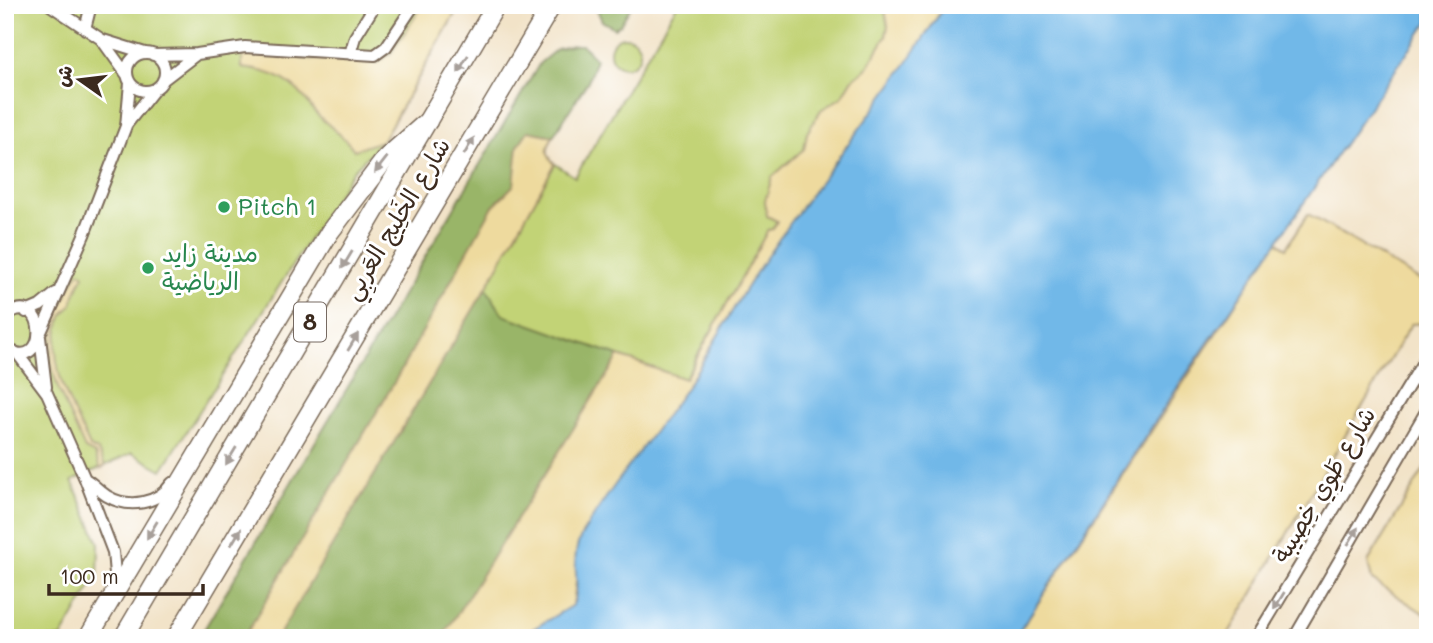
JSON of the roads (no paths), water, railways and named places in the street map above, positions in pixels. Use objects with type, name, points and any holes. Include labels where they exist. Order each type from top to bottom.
[{"type":"main road","name":"شارع الخَلِيج العَربِي","points":[[122,638],[431,120],[496,5]]},
{"type":"main road","name":"شارع الخَلِيج العَربِي","points":[[176,638],[552,5]]},
{"type":"main road","points":[[88,638],[337,222],[396,147],[431,120]]},
{"type":"street","points":[[85,29],[91,5]]},
{"type":"street","points":[[350,54],[355,37],[375,5]]},
{"type":"street","points":[[126,126],[133,58],[149,54],[197,54],[245,47],[375,55],[383,51],[415,5]]},
{"type":"street","points":[[54,6],[101,40],[149,54],[162,63],[163,80]]},
{"type":"street","points":[[101,40],[141,91],[154,89]]},
{"type":"street","points":[[17,353],[31,349],[40,335],[84,235],[126,126],[154,89],[197,54]]},
{"type":"street","points":[[5,316],[15,311],[26,312],[47,302],[58,291]]},
{"type":"street","points":[[26,312],[38,322],[47,393]]},
{"type":"street","points":[[5,347],[17,353],[47,393],[85,479],[116,561],[114,594]]},
{"type":"street","name":"شارع طَوِي خِصِيبة","points":[[1256,638],[1428,354]]},
{"type":"street","name":"شارع طَوِي خِصِيبة","points":[[1294,638],[1428,408]]},
{"type":"street","points":[[85,479],[106,495],[120,501],[151,500],[170,486],[192,452],[206,439]]},
{"type":"water","points":[[945,5],[1428,5],[1428,22],[1179,385],[1015,638],[518,638],[573,605],[577,588],[575,561],[578,543],[594,515],[684,391],[773,247],[898,76]]},
{"type":"place","name":"Pitch 1","points":[[224,207]]},
{"type":"place","name":"مدينة زايد الرياضية","points":[[148,268]]}]
